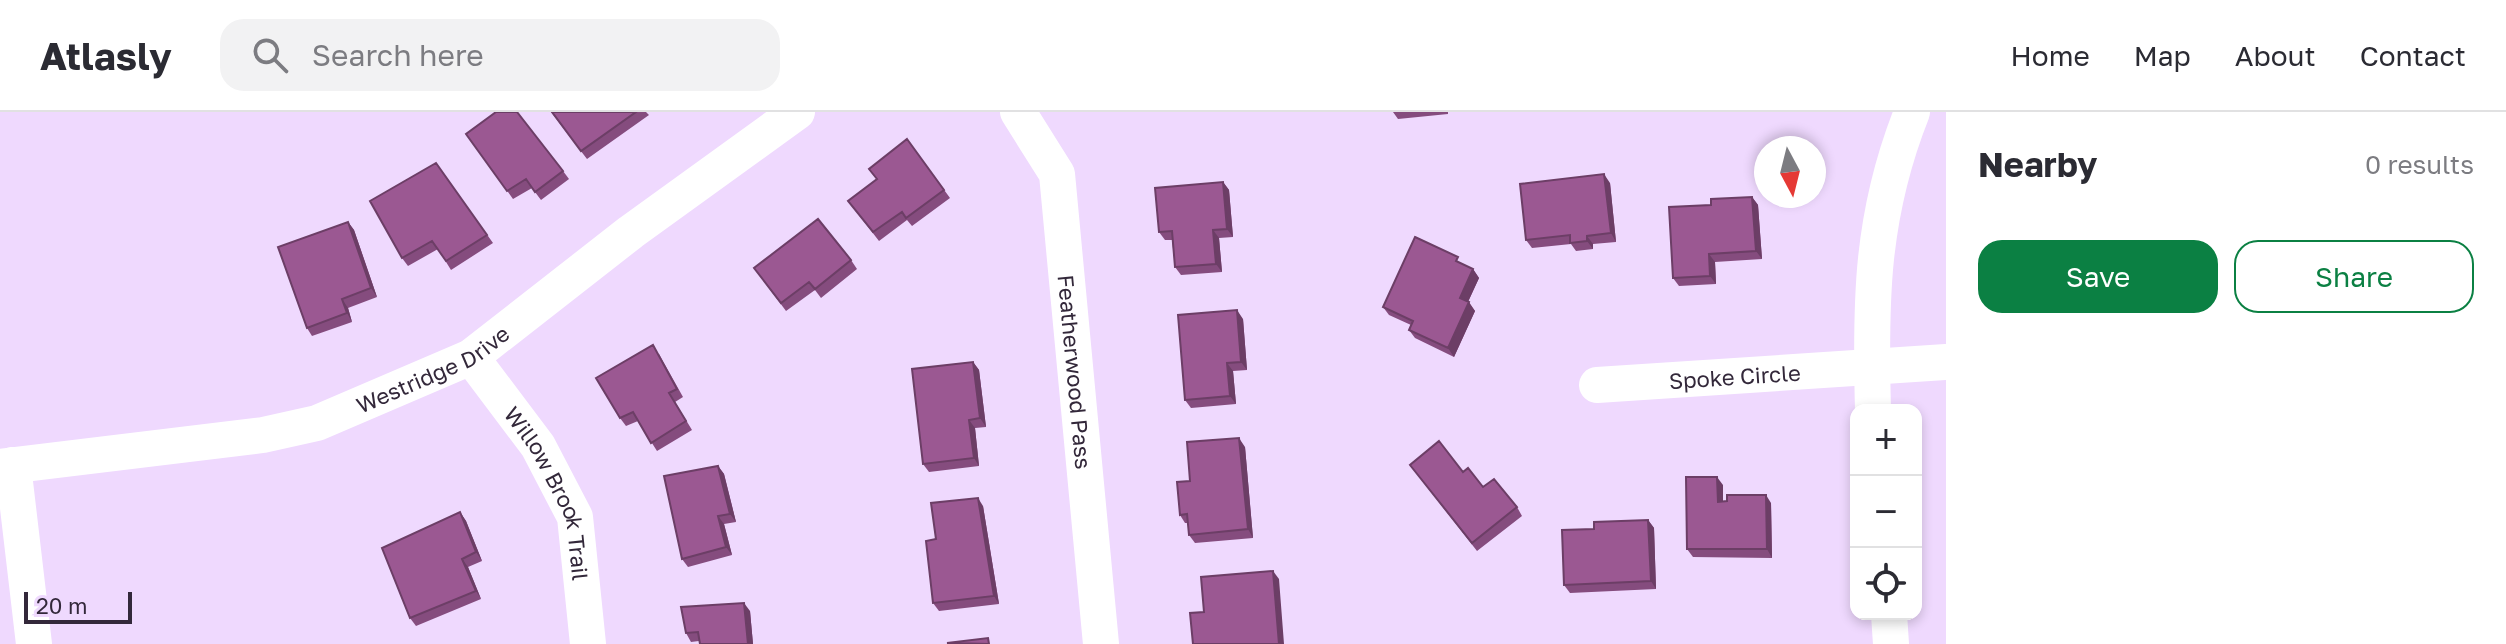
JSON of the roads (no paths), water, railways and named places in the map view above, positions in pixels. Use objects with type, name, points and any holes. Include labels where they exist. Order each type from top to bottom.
[{"type":"street","name":"Westridge Drive","points":[[7,466],[263,435],[317,423],[471,357],[631,232],[797,112]]},
{"type":"street","name":"Featherwood Pass","points":[[1018,112],[1057,174],[1101,644]]},
{"type":"street","points":[[1873,404],[1874,264],[1882,202],[1912,112]]},
{"type":"street","name":"Willow Brook Trail","points":[[471,357],[538,446],[575,517],[588,644]]},
{"type":"street","name":"Spoke Circle","points":[[1597,385],[1946,362]]},
{"type":"street","points":[[7,466],[34,644]]},
{"type":"street","points":[[1889,620],[1891,644]]}]
